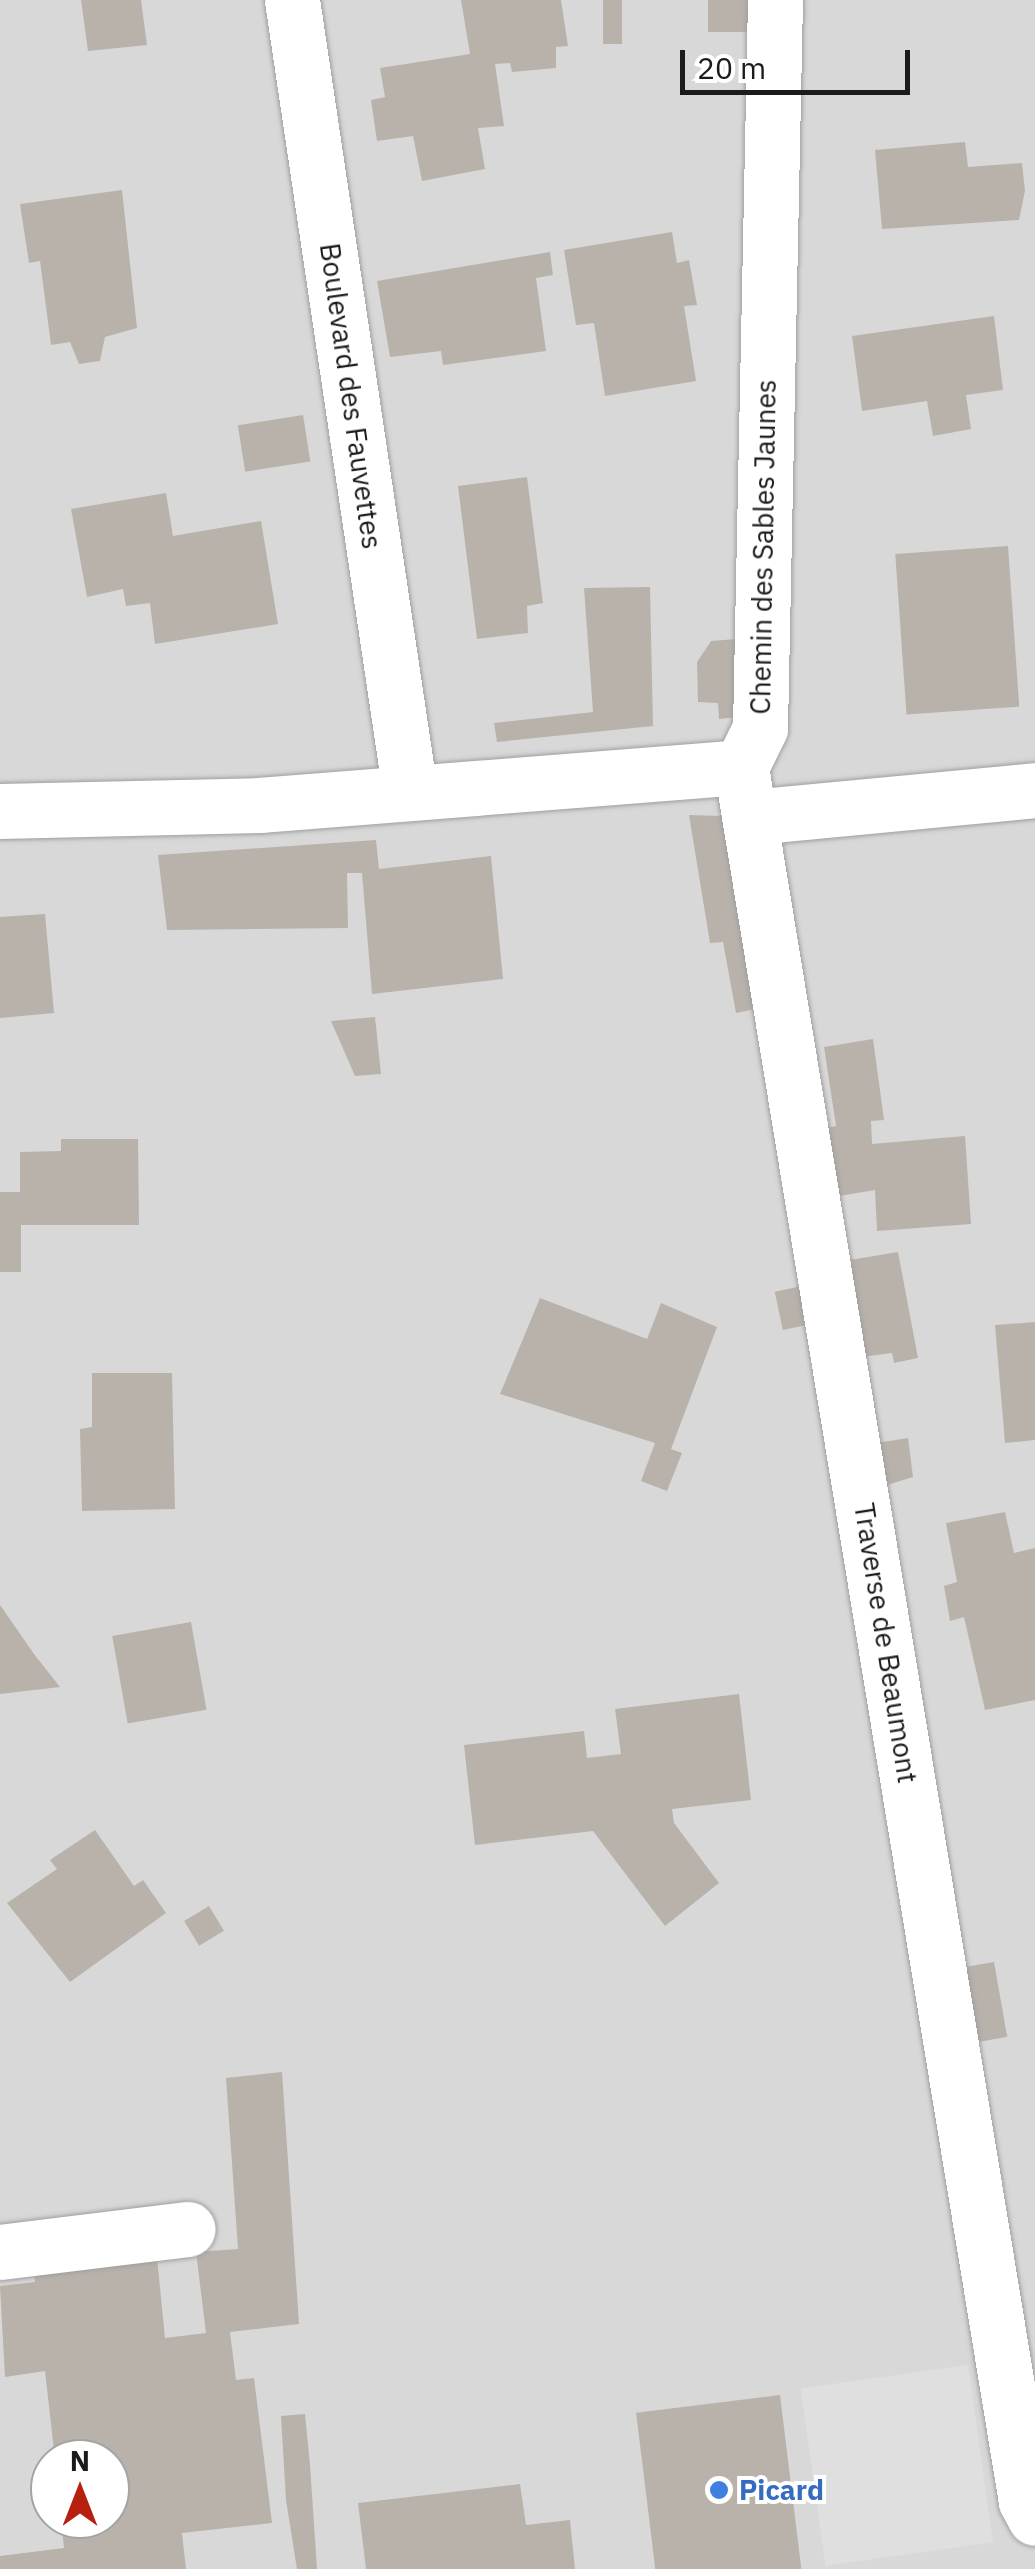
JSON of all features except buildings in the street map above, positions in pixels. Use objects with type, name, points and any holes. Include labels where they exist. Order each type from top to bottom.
[{"type":"street","name":"Boulevard des Fauvettes","points":[[292,0],[410,792]]},
{"type":"street","name":"Chemin des Sables Jaunes","points":[[746,792],[760,728],[775,0]]},
{"type":"street","points":[[0,811],[259,804],[410,792],[1035,790]]},
{"type":"street","name":"Traverse de Beaumont","points":[[746,792],[1026,2501],[1035,2518]]},
{"type":"street","points":[[0,2252],[188,2229]]},
{"type":"shaded area","points":[[0,0],[1035,0],[1035,2569],[0,2569]]},
{"type":"shaded area","points":[[968,2365],[993,2542],[826,2566],[801,2389]]},
{"type":"place","name":"Picard","points":[[719,2490]]}]
